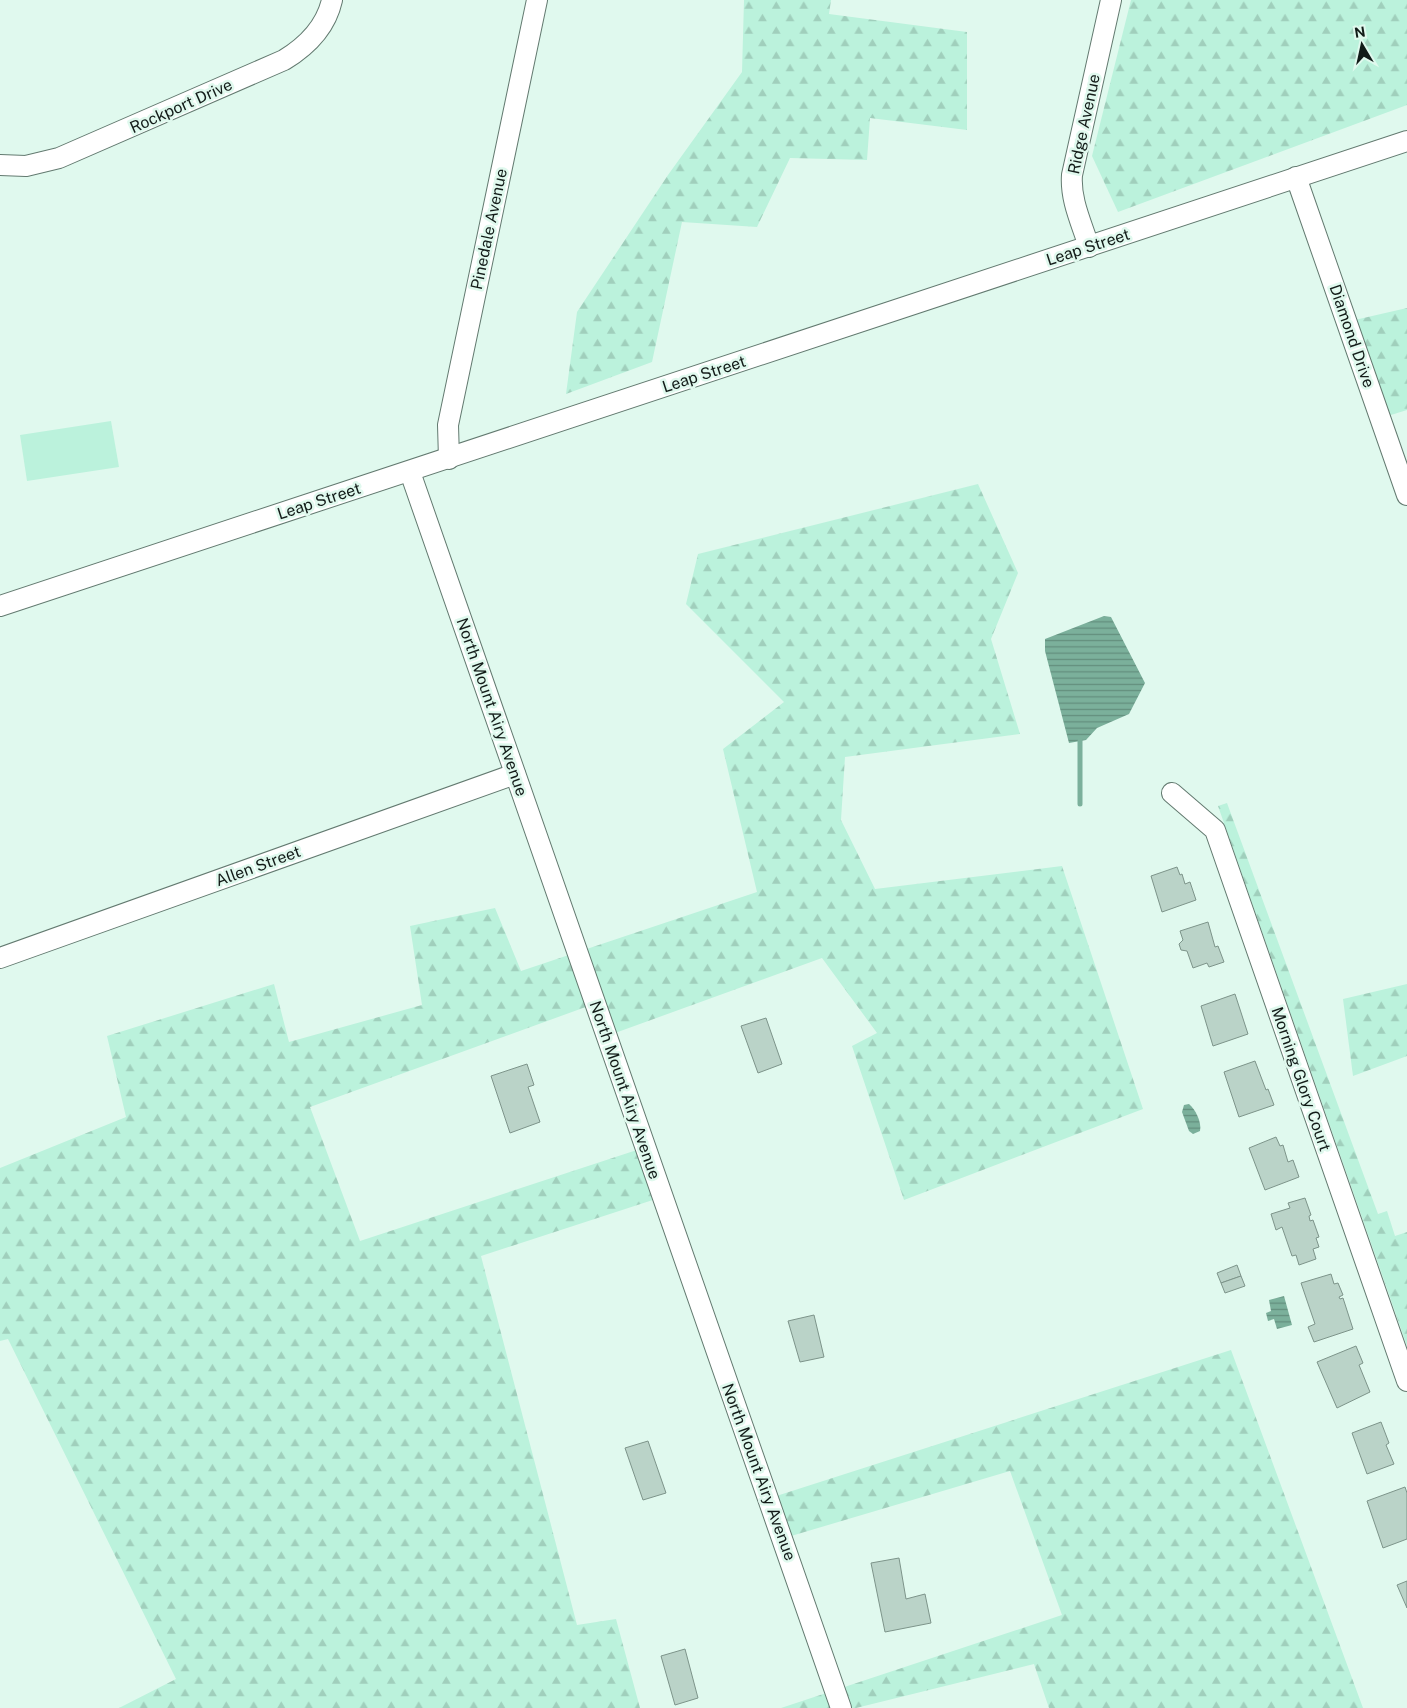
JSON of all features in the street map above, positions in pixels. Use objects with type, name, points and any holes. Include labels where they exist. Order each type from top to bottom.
[{"type":"street","name":"Rockport Drive","points":[[0,165],[26,166],[59,158],[279,62],[302,48],[317,32],[328,15],[332,0]]},
{"type":"street","name":"Pinedale Avenue","points":[[449,459],[448,425],[537,0]]},
{"type":"street","name":"Ridge Avenue","points":[[1089,247],[1072,192],[1072,175],[1110,0]]},
{"type":"street","name":"Leap Street","points":[[0,606],[1407,141]]},
{"type":"street","name":"Diamond Drive","points":[[1296,178],[1407,495]]},
{"type":"street","name":"North Mount Airy Avenue","points":[[410,472],[841,1708]]},
{"type":"street","name":"Allen Street","points":[[0,958],[516,774]]},
{"type":"street","name":"Morning Glory Court","points":[[1172,793],[1215,830],[1407,1381]]},
{"type":"green space","points":[[744,0],[831,0],[829,14],[967,32],[967,130],[870,118],[867,160],[790,158],[757,227],[682,222],[652,362],[566,394],[577,312],[668,175],[742,72]]},
{"type":"green space","points":[[1131,0],[1407,0],[1407,105],[1118,212],[1092,156]]},
{"type":"green space","points":[[1407,308],[1407,410],[1378,419],[1346,322]]},
{"type":"green space","points":[[111,421],[119,467],[27,481],[20,435]]},
{"type":"green space","points":[[978,484],[1018,573],[991,639],[1020,734],[845,757],[841,820],[875,889],[1062,866],[1143,1109],[904,1200],[852,1046],[877,1033],[822,958],[604,1037],[594,1004],[310,1107],[360,1241],[646,1147],[662,1197],[481,1256],[577,1625],[616,1619],[640,1708],[119,1708],[176,1679],[8,1339],[0,1341],[0,1168],[126,1117],[107,1036],[274,984],[289,1042],[422,1005],[410,926],[495,908],[521,971],[757,892],[723,749],[784,702],[686,604],[698,554]]},
{"type":"green space","points":[[1227,803],[1378,1214],[1387,1211],[1395,1236],[1407,1232],[1407,1346],[1218,806]]},
{"type":"green space","points":[[1407,984],[1407,1056],[1353,1076],[1343,999]]},
{"type":"green space","points":[[1231,1350],[1363,1708],[1049,1708],[1034,1664],[856,1708],[781,1708],[1062,1615],[1010,1471],[781,1539],[767,1499]]},
{"type":"shaded area","points":[[1104,616],[1111,617],[1145,683],[1129,714],[1097,728],[1086,740],[1069,743],[1045,651],[1045,639]]},
{"type":"shaded area","points":[[1189,1104],[1196,1112],[1200,1124],[1200,1131],[1193,1134],[1189,1131],[1182,1112],[1184,1105]]},
{"type":"shaded area","points":[[1284,1296],[1292,1325],[1277,1329],[1274,1319],[1268,1321],[1266,1313],[1271,1311],[1269,1300]]},
{"type":"building","points":[[1177,867],[1180,875],[1182,874],[1185,884],[1190,882],[1196,900],[1162,912],[1151,876]]},
{"type":"building","points":[[1208,922],[1215,947],[1218,946],[1224,962],[1209,967],[1207,963],[1193,968],[1187,951],[1181,950],[1179,944],[1183,940],[1180,931]]},
{"type":"building","points":[[1235,994],[1248,1034],[1213,1046],[1201,1006]]},
{"type":"building","points":[[766,1018],[782,1064],[758,1073],[741,1026]]},
{"type":"building","points":[[1255,1061],[1274,1105],[1239,1117],[1224,1072]]},
{"type":"building","points":[[527,1064],[534,1085],[528,1087],[540,1122],[510,1133],[491,1076]]},
{"type":"building","points":[[1276,1137],[1280,1146],[1283,1145],[1288,1162],[1293,1160],[1299,1177],[1265,1190],[1249,1148]]},
{"type":"building","points":[[1305,1198],[1311,1215],[1309,1216],[1310,1221],[1313,1220],[1319,1237],[1316,1238],[1319,1247],[1313,1249],[1316,1259],[1299,1265],[1296,1255],[1292,1256],[1282,1227],[1276,1230],[1271,1214],[1290,1208],[1288,1203]]},
{"type":"building","points":[[1237,1265],[1241,1276],[1221,1283],[1217,1273]]},
{"type":"building","points":[[1331,1274],[1334,1284],[1338,1283],[1343,1295],[1339,1297],[1340,1299],[1343,1298],[1353,1329],[1314,1342],[1308,1327],[1315,1324],[1301,1283]]},
{"type":"building","points":[[1241,1276],[1245,1286],[1225,1293],[1221,1283]]},
{"type":"building","points":[[814,1315],[824,1357],[800,1362],[788,1321]]},
{"type":"building","points":[[1356,1346],[1363,1363],[1359,1365],[1370,1392],[1337,1408],[1317,1362]]},
{"type":"building","points":[[1381,1422],[1389,1443],[1386,1445],[1394,1464],[1367,1474],[1352,1433]]},
{"type":"building","points":[[648,1441],[666,1493],[643,1500],[625,1448]]},
{"type":"building","points":[[1405,1487],[1407,1493],[1407,1539],[1383,1548],[1367,1501]]},
{"type":"building","points":[[899,1558],[906,1599],[925,1594],[931,1623],[885,1632],[871,1563]]},
{"type":"building","points":[[1407,1581],[1407,1608],[1397,1585]]},
{"type":"building","points":[[685,1649],[698,1698],[675,1705],[661,1656]]},
{"type":"waterway","points":[[1080,741],[1080,804]]}]
